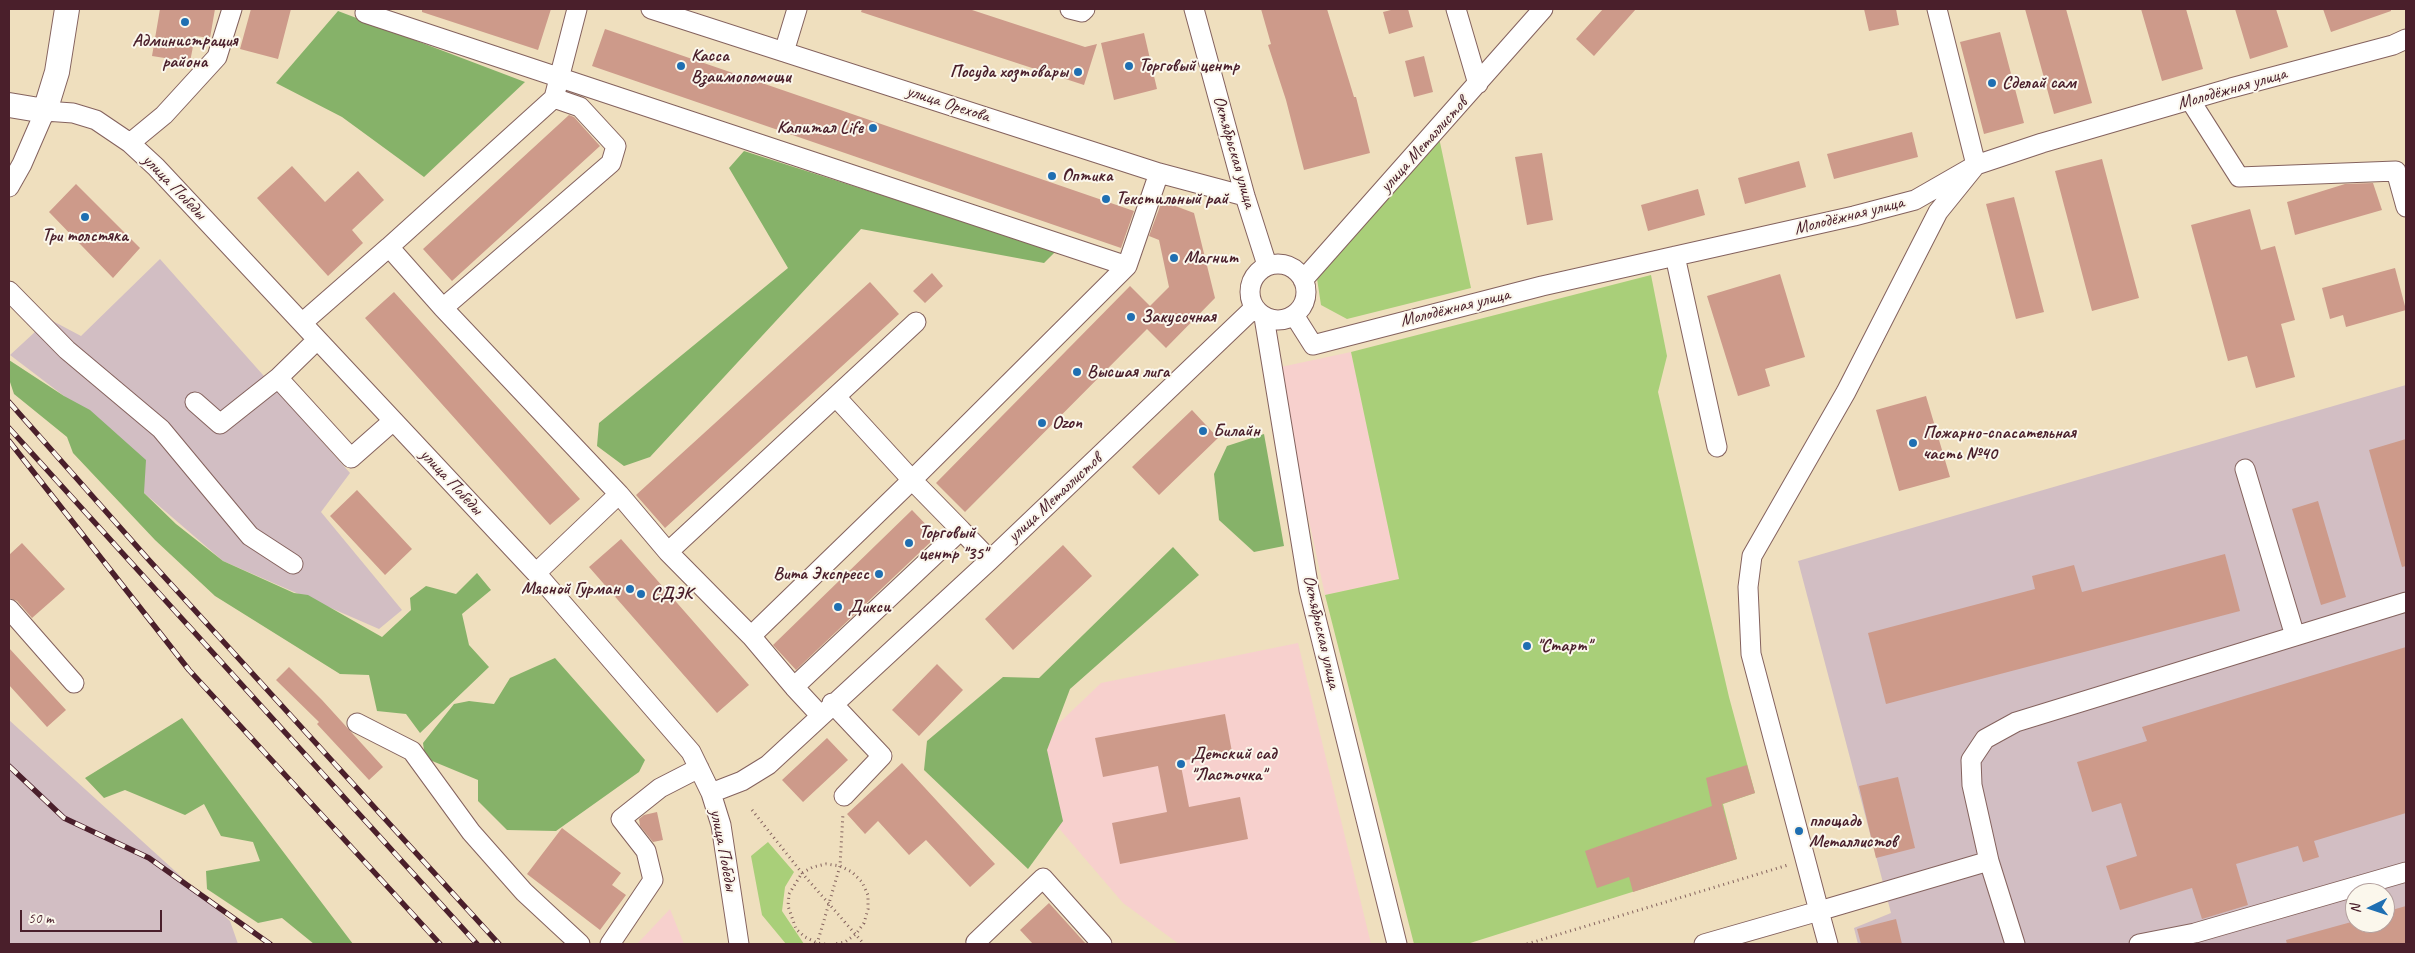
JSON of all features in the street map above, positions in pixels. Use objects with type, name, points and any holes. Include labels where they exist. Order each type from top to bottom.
[{"type":"main road","points":[[9,105],[45,111],[58,72],[68,9]]},
{"type":"street","points":[[130,143],[164,115],[217,57],[232,9]]},
{"type":"street","points":[[366,9],[365,13],[1127,266]]},
{"type":"street","points":[[302,323],[554,98],[577,9]]},
{"type":"street","points":[[784,52],[797,9]]},
{"type":"street","points":[[1070,9],[1082,12],[1085,9]]},
{"type":"street","name":"Октябрьская улица","points":[[1194,9],[1245,196],[1267,266]]},
{"type":"street","points":[[1456,9],[1478,84]]},
{"type":"street","name":"улица Металлистов","points":[[1303,280],[1544,9]]},
{"type":"street","points":[[1828,944],[1751,654],[1748,587],[1752,556],[1846,392],[1938,212],[1976,165],[1937,9]]},
{"type":"street","name":"улица Орехова","points":[[660,10],[1159,173],[1245,196]]},
{"type":"street","name":"Молодёжная улица","points":[[1294,315],[1313,345],[1542,286],[1854,216],[1915,200],[1976,165],[2042,143],[2190,100],[2393,46],[2406,38]]},
{"type":"street","points":[[443,308],[611,163],[616,146],[580,107],[554,98]]},
{"type":"street","points":[[2190,100],[2238,177],[2401,170],[2406,207]]},
{"type":"street","name":"улица Победы","points":[[45,111],[74,113],[96,120],[130,143],[156,167],[536,573],[691,752],[711,793],[722,826],[739,944]]},
{"type":"street","points":[[9,187],[22,164],[45,111]]},
{"type":"street","points":[[751,636],[912,480],[1127,266],[1159,173]]},
{"type":"street","points":[[389,247],[443,308],[619,494],[668,552],[751,636],[794,686],[826,709],[882,756],[844,796]]},
{"type":"street","points":[[1675,256],[1717,447]]},
{"type":"street","points":[[1276,264],[1292,267],[1303,280],[1306,290],[1305,299],[1301,308],[1294,315],[1279,320],[1259,312],[1251,300],[1250,284],[1260,270],[1267,266],[1276,264]]},
{"type":"street","points":[[9,290],[67,350],[161,429],[250,536],[293,564]]},
{"type":"street","name":"Октябрьская улица","points":[[1259,312],[1309,590],[1397,944]]},
{"type":"street","name":"улица Металлистов","points":[[711,793],[742,781],[768,765],[826,709],[1259,312]]},
{"type":"street","points":[[668,552],[916,322]]},
{"type":"street","points":[[195,402],[220,424],[278,378],[317,340]]},
{"type":"street","points":[[278,378],[351,458],[393,421]]},
{"type":"street","points":[[836,397],[912,480],[990,560]]},
{"type":"street","points":[[2244,468],[2295,636]]},
{"type":"street","points":[[536,573],[619,494]]},
{"type":"street","points":[[794,686],[961,530]]},
{"type":"street","points":[[2015,944],[1989,861],[1972,784],[1971,760],[1985,738],[2016,722],[2406,602]]},
{"type":"street","points":[[9,609],[74,683]]},
{"type":"street","points":[[357,723],[412,752],[470,832],[524,892],[580,944]]},
{"type":"street","points":[[610,944],[653,880],[646,851],[621,819],[660,788],[699,768]]},
{"type":"street","points":[[1704,944],[1989,861]]},
{"type":"street","points":[[2139,944],[2195,933],[2406,872]]},
{"type":"street","points":[[978,944],[976,942],[1043,878],[1102,944]]},
{"type":"path","points":[[817,944],[840,866],[844,796]]},
{"type":"path","points":[[752,810],[802,873],[864,944]]},
{"type":"path","points":[[825,944],[817,944],[796,929],[789,912],[789,894],[802,873],[813,867],[826,864],[840,866],[857,877],[868,895],[868,909],[864,923],[856,934],[844,942],[834,944]]},
{"type":"path","points":[[1527,944],[1788,864]]},
{"type":"shaded area","points":[[160,259],[350,473],[321,512],[402,610],[379,629],[223,561],[144,493],[64,396],[10,355],[49,319],[81,336]]},
{"type":"shaded area","points":[[1351,352],[1399,579],[1325,595],[1276,368]]},
{"type":"shaded area","points":[[2406,385],[2406,944],[1858,944],[1854,928],[1891,913],[1798,561]]},
{"type":"shaded area","name":"Детский сад \"Ласточка\"","points":[[1298,643],[1371,944],[1179,944],[1123,903],[1033,798],[1036,730],[1057,725],[1101,683]]},
{"type":"shaded area","points":[[9,720],[230,921],[238,944],[9,944]]},
{"type":"shaded area","points":[[670,909],[684,944],[637,944]]},
{"type":"green space","points":[[338,11],[525,82],[424,177],[342,117],[276,83]]},
{"type":"green space","points":[[1438,133],[1471,288],[1347,319],[1321,305],[1316,272]]},
{"type":"green space","points":[[744,151],[1056,251],[1044,263],[861,229],[650,457],[624,466],[597,446],[599,423],[788,268],[729,168]]},
{"type":"green space","name":"\"Старт\"","points":[[1651,275],[1667,356],[1658,392],[1729,697],[1755,793],[1723,804],[1737,859],[1467,944],[1414,944],[1325,595],[1399,579],[1351,352]]},
{"type":"green space","points":[[9,360],[64,396],[90,410],[146,460],[144,493],[176,524],[223,561],[294,593],[308,595],[382,637],[411,610],[410,598],[426,586],[456,594],[477,573],[491,590],[462,614],[469,645],[489,667],[420,733],[406,714],[377,711],[369,675],[340,674],[215,596],[155,540],[73,453],[67,437],[14,394],[9,379]]},
{"type":"green space","points":[[1264,434],[1284,546],[1254,552],[1219,520],[1214,474],[1227,446]]},
{"type":"green space","points":[[1173,547],[1199,575],[1070,689],[1047,750],[1063,821],[1028,869],[924,770],[927,741],[1003,677],[1039,678]]},
{"type":"green space","points":[[555,658],[645,760],[639,772],[556,831],[507,830],[478,801],[478,780],[425,758],[423,743],[454,704],[469,701],[494,704],[510,678]]},
{"type":"green space","points":[[182,718],[353,944],[314,944],[282,918],[258,923],[207,889],[206,871],[260,861],[253,842],[221,836],[204,804],[185,815],[125,790],[104,798],[85,778]]},
{"type":"green space","points":[[768,842],[794,872],[785,887],[782,911],[804,944],[786,944],[762,915],[751,856]]},
{"type":"building","name":"Администрация района","points":[[160,9],[215,9],[210,38],[195,36],[190,62],[152,56]]},
{"type":"building","points":[[251,9],[291,9],[278,59],[240,49]]},
{"type":"building","points":[[422,9],[551,9],[538,50],[422,12]]},
{"type":"building","points":[[862,9],[969,9],[1085,47],[1097,44],[1084,85],[861,12]]},
{"type":"building","points":[[1261,9],[1327,9],[1354,97],[1356,97],[1370,153],[1304,170],[1286,100],[1268,45],[1271,44]]},
{"type":"building","points":[[1395,9],[1408,9],[1413,27],[1389,34],[1383,12]]},
{"type":"building","points":[[1603,9],[1636,9],[1594,56],[1576,39]]},
{"type":"building","points":[[1864,9],[1896,9],[1899,25],[1869,31]]},
{"type":"building","points":[[2025,9],[2066,9],[2092,103],[2054,114]]},
{"type":"building","points":[[2141,9],[2186,9],[2203,69],[2162,81]]},
{"type":"building","points":[[2235,9],[2276,9],[2288,47],[2250,59]]},
{"type":"building","points":[[2323,9],[2391,9],[2391,11],[2331,32]]},
{"type":"building","points":[[605,29],[1134,211],[1121,248],[592,66]]},
{"type":"building","name":"Сделай сам","points":[[2000,32],[2024,123],[1984,134],[1960,42]]},
{"type":"building","name":"Торговый центр","points":[[1144,33],[1157,89],[1114,100],[1101,43]]},
{"type":"building","points":[[1424,56],[1433,92],[1414,97],[1405,61]]},
{"type":"building","points":[[569,115],[574,117],[600,146],[452,281],[423,249]]},
{"type":"building","points":[[1912,132],[1918,157],[1834,179],[1827,154]]},
{"type":"building","points":[[1542,153],[1553,220],[1527,225],[1515,157]]},
{"type":"building","points":[[2102,159],[2139,298],[2092,311],[2055,171]]},
{"type":"building","points":[[1799,161],[1806,187],[1745,204],[1738,178]]},
{"type":"building","points":[[292,166],[325,202],[358,171],[384,200],[352,230],[363,243],[328,276],[257,198]]},
{"type":"building","points":[[2373,183],[2382,210],[2295,235],[2287,202],[2345,184]]},
{"type":"building","points":[[76,184],[140,248],[113,278],[49,212]]},
{"type":"building","points":[[1698,189],[1705,215],[1648,231],[1641,205]]},
{"type":"building","points":[[2014,197],[2044,312],[2016,319],[1986,204]]},
{"type":"building","points":[[1162,201],[1194,213],[1215,298],[1166,348],[1147,329],[965,512],[936,483],[1130,286],[1150,306],[1169,287],[1159,240],[1149,236]]},
{"type":"building","points":[[2250,209],[2261,250],[2275,246],[2295,320],[2281,324],[2295,377],[2256,388],[2247,356],[2228,361],[2191,225]]},
{"type":"building","points":[[2395,268],[2406,310],[2346,327],[2343,315],[2330,319],[2322,288]]},
{"type":"building","points":[[932,273],[943,286],[925,303],[913,291]]},
{"type":"building","points":[[1780,274],[1805,357],[1765,369],[1770,386],[1738,396],[1707,296]]},
{"type":"building","points":[[870,282],[899,314],[665,528],[636,495]]},
{"type":"building","points":[[394,292],[580,499],[550,525],[365,318]]},
{"type":"building","name":"Пожарно-спасательная часть №40","points":[[1926,396],[1950,477],[1899,491],[1876,410]]},
{"type":"building","points":[[1192,410],[1218,438],[1159,495],[1132,467]]},
{"type":"building","points":[[2406,439],[2406,566],[2402,567],[2369,450]]},
{"type":"building","points":[[357,490],[412,549],[385,575],[330,516]]},
{"type":"building","points":[[2318,501],[2346,597],[2321,605],[2292,509]]},
{"type":"building","points":[[912,510],[937,536],[796,670],[773,645]]},
{"type":"building","points":[[621,539],[749,685],[717,713],[589,567]]},
{"type":"building","points":[[22,543],[65,589],[32,618],[17,601],[9,598],[9,555]]},
{"type":"building","points":[[1063,545],[1092,576],[1013,650],[985,619]]},
{"type":"building","points":[[2225,554],[2240,611],[1886,704],[1868,633],[2035,589],[2032,576],[2074,565],[2082,592]]},
{"type":"building","points":[[2406,647],[2406,813],[2314,841],[2319,857],[2303,862],[2298,846],[2236,864],[2248,905],[2202,919],[2192,888],[2120,910],[2106,866],[2137,856],[2121,803],[2092,812],[2077,762],[2147,741],[2142,727]]},
{"type":"building","points":[[9,648],[66,710],[47,727],[9,685]]},
{"type":"building","points":[[937,664],[963,690],[919,736],[892,710]]},
{"type":"building","points":[[289,667],[383,767],[369,780],[317,724],[319,722],[276,680]]},
{"type":"building","points":[[1225,714],[1232,752],[1180,761],[1189,807],[1240,797],[1248,839],[1120,864],[1112,823],[1167,812],[1158,766],[1103,777],[1095,738]]},
{"type":"building","points":[[827,738],[848,760],[803,802],[782,780]]},
{"type":"building","points":[[902,763],[995,864],[970,887],[926,840],[909,855],[878,821],[865,834],[847,814]]},
{"type":"building","points":[[1747,765],[1755,793],[1722,804],[1737,859],[1633,892],[1629,877],[1597,888],[1585,851],[1712,806],[1706,778]]},
{"type":"building","points":[[1898,777],[1915,848],[1876,858],[1859,786]]},
{"type":"building","points":[[657,812],[663,840],[653,842],[640,826],[639,819],[644,815]]},
{"type":"building","points":[[562,828],[621,873],[612,885],[626,895],[600,930],[527,874]]},
{"type":"building","points":[[1049,903],[1086,944],[1033,944],[1020,930]]},
{"type":"building","points":[[2406,906],[2406,944],[2287,944],[2286,940],[2345,924],[2345,933],[2395,933],[2395,909]]},
{"type":"building","points":[[1896,919],[1902,944],[1861,944],[1857,929]]},
{"type":"railway","points":[[9,402],[148,559],[499,944]]},
{"type":"railway","points":[[9,428],[477,944]]},
{"type":"railway","points":[[9,441],[189,670],[440,944]]},
{"type":"railway","points":[[9,766],[64,818],[149,858],[270,944]]},
{"type":"place","name":"Администрация района","points":[[185,22]]},
{"type":"place","name":"Касса Взаимопомощи","points":[[681,66]]},
{"type":"place","name":"Торговый центр","points":[[1129,66]]},
{"type":"place","name":"Посуда хозтовары","points":[[1078,72]]},
{"type":"place","name":"Сделай сам","points":[[1992,83]]},
{"type":"place","name":"Капитал Life","points":[[873,128]]},
{"type":"place","name":"Оптика","points":[[1052,176]]},
{"type":"place","name":"Текстильный рай","points":[[1106,199]]},
{"type":"place","name":"Три толстяка","points":[[85,217]]},
{"type":"place","name":"Магнит","points":[[1174,258]]},
{"type":"place","name":"Закусочная","points":[[1131,317]]},
{"type":"place","name":"Высшая лига","points":[[1077,372]]},
{"type":"place","name":"Ozon","points":[[1042,423]]},
{"type":"place","name":"Билайн","points":[[1203,431]]},
{"type":"place","name":"Пожарно-спасательная часть №40","points":[[1913,443]]},
{"type":"place","name":"Торговый центр \"35\"","points":[[909,543]]},
{"type":"place","name":"Вита Экспресс","points":[[879,574]]},
{"type":"place","name":"Мясной Гурман","points":[[630,589]]},
{"type":"place","name":"СДЭК","points":[[641,594]]},
{"type":"place","name":"Дикси","points":[[838,607]]},
{"type":"place","name":"\"Старт\"","points":[[1527,646]]},
{"type":"place","name":"Детский сад \"Ласточка\"","points":[[1181,764]]},
{"type":"place","name":"площадь Металлистов","points":[[1799,831]]}]
